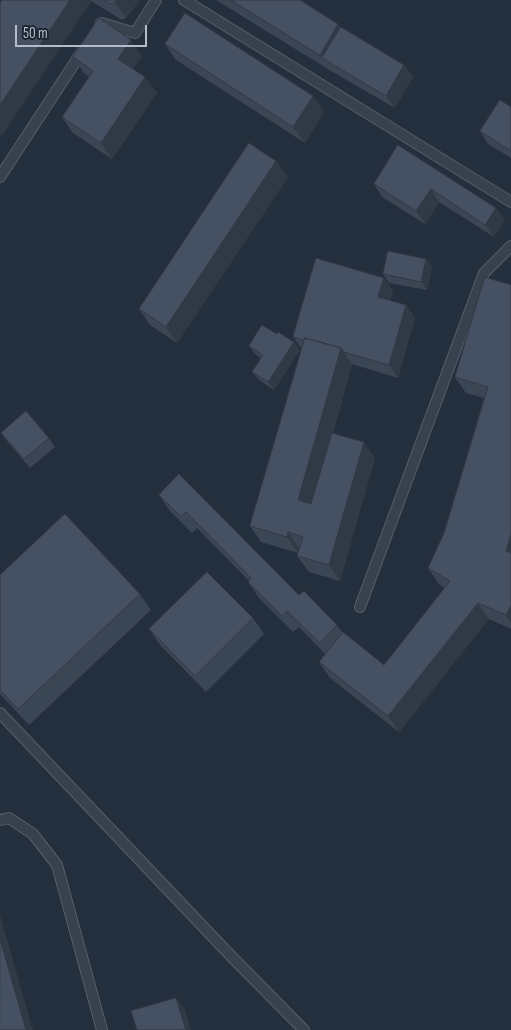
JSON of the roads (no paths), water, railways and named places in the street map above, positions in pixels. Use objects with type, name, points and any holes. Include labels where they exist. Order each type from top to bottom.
[{"type":"lane","points":[[0,177],[101,23],[135,33],[156,0]]},
{"type":"lane","points":[[184,0],[511,202]]},
{"type":"lane","points":[[360,607],[484,273],[511,246]]},
{"type":"lane","points":[[0,713],[230,956],[304,1030]]},
{"type":"lane","points":[[0,820],[9,818],[33,834],[57,865],[102,1030]]}]
